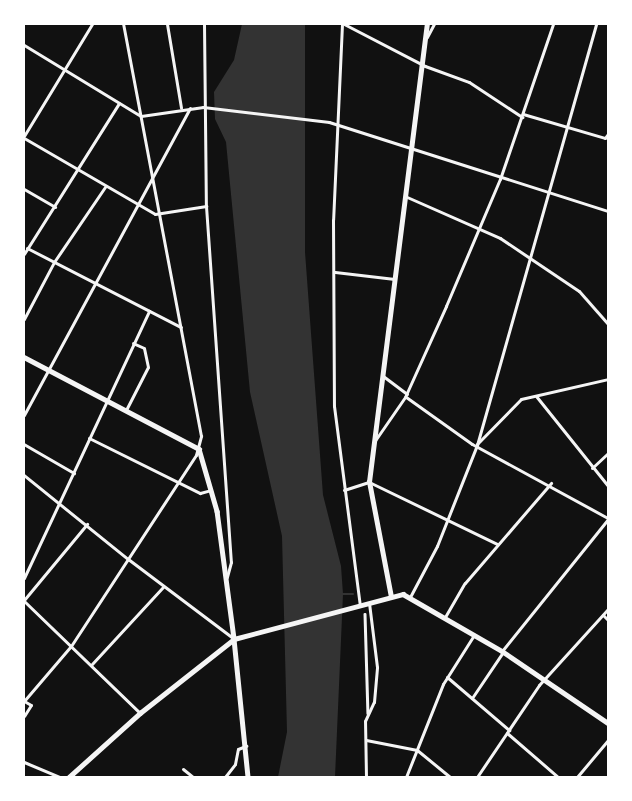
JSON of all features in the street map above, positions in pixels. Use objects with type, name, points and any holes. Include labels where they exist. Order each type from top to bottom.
[{"type":"main road","points":[[391,596],[369,482],[424,66],[427,24]]},
{"type":"main road","points":[[24,357],[199,449],[212,490],[226,578],[248,777]]},
{"type":"main road","points":[[70,777],[140,713],[234,639],[391,596],[410,596],[502,651],[608,722]]},
{"type":"street","points":[[92,24],[24,137],[136,206],[159,215],[206,206]]},
{"type":"street","points":[[24,716],[31,705],[24,701],[72,646],[199,449],[201,430],[123,24]]},
{"type":"street","points":[[167,24],[181,108]]},
{"type":"street","points":[[204,24],[203,107],[206,206],[231,562],[226,578]]},
{"type":"street","points":[[360,605],[334,407],[335,123],[343,24],[424,66],[469,82],[522,116],[605,138],[608,134]]},
{"type":"street","points":[[427,38],[434,24]]},
{"type":"street","points":[[374,442],[406,395],[500,179],[553,24]]},
{"type":"street","points":[[410,596],[448,520],[477,445],[596,24]]},
{"type":"street","points":[[24,45],[141,116],[181,108],[203,107],[213,110],[335,123],[500,179],[608,211]]},
{"type":"street","points":[[24,254],[55,208],[119,103]]},
{"type":"street","points":[[24,416],[152,176],[191,108]]},
{"type":"street","points":[[24,319],[54,262],[105,187]]},
{"type":"street","points":[[24,189],[55,208]]},
{"type":"street","points":[[407,197],[479,227],[530,258],[579,291],[608,324]]},
{"type":"street","points":[[28,248],[94,284],[181,327]]},
{"type":"street","points":[[335,272],[395,279]]},
{"type":"street","points":[[24,578],[149,311]]},
{"type":"street","points":[[126,410],[148,367],[144,348],[133,342]]},
{"type":"street","points":[[383,376],[406,395],[477,445],[551,483],[608,518],[502,651],[472,698]]},
{"type":"street","points":[[477,445],[508,409],[536,396],[608,379]]},
{"type":"street","points":[[536,396],[608,486]]},
{"type":"street","points":[[89,438],[200,493],[212,490]]},
{"type":"street","points":[[24,444],[74,473]]},
{"type":"street","points":[[592,468],[608,453]]},
{"type":"street","points":[[24,475],[163,587],[234,639]]},
{"type":"street","points":[[344,490],[369,482],[497,544]]},
{"type":"street","points":[[445,617],[497,544],[551,483]]},
{"type":"street","points":[[86,524],[24,600],[92,664],[140,713]]},
{"type":"street","points":[[92,664],[163,587]]},
{"type":"street","points":[[368,713],[374,702],[377,668],[369,603]]},
{"type":"street","points":[[477,777],[544,680],[608,609]]},
{"type":"street","points":[[365,614],[368,713],[366,777]]},
{"type":"street","points":[[603,615],[608,620]]},
{"type":"street","points":[[406,777],[447,677],[475,635]]},
{"type":"street","points":[[447,677],[558,777]]},
{"type":"street","points":[[366,740],[417,750],[450,777]]},
{"type":"street","points":[[577,777],[608,740]]},
{"type":"street","points":[[224,777],[235,764],[238,749],[246,746]]},
{"type":"street","points":[[24,762],[60,777]]},
{"type":"street","points":[[183,769],[193,777]]},
{"type":"shaded area","points":[[242,24],[305,24],[305,252],[323,495],[341,566],[343,594],[335,777],[278,777],[287,732],[282,536],[250,392],[226,142],[215,119],[214,92],[234,60]]},
{"type":"waterway","points":[[341,594],[353,594]]}]
